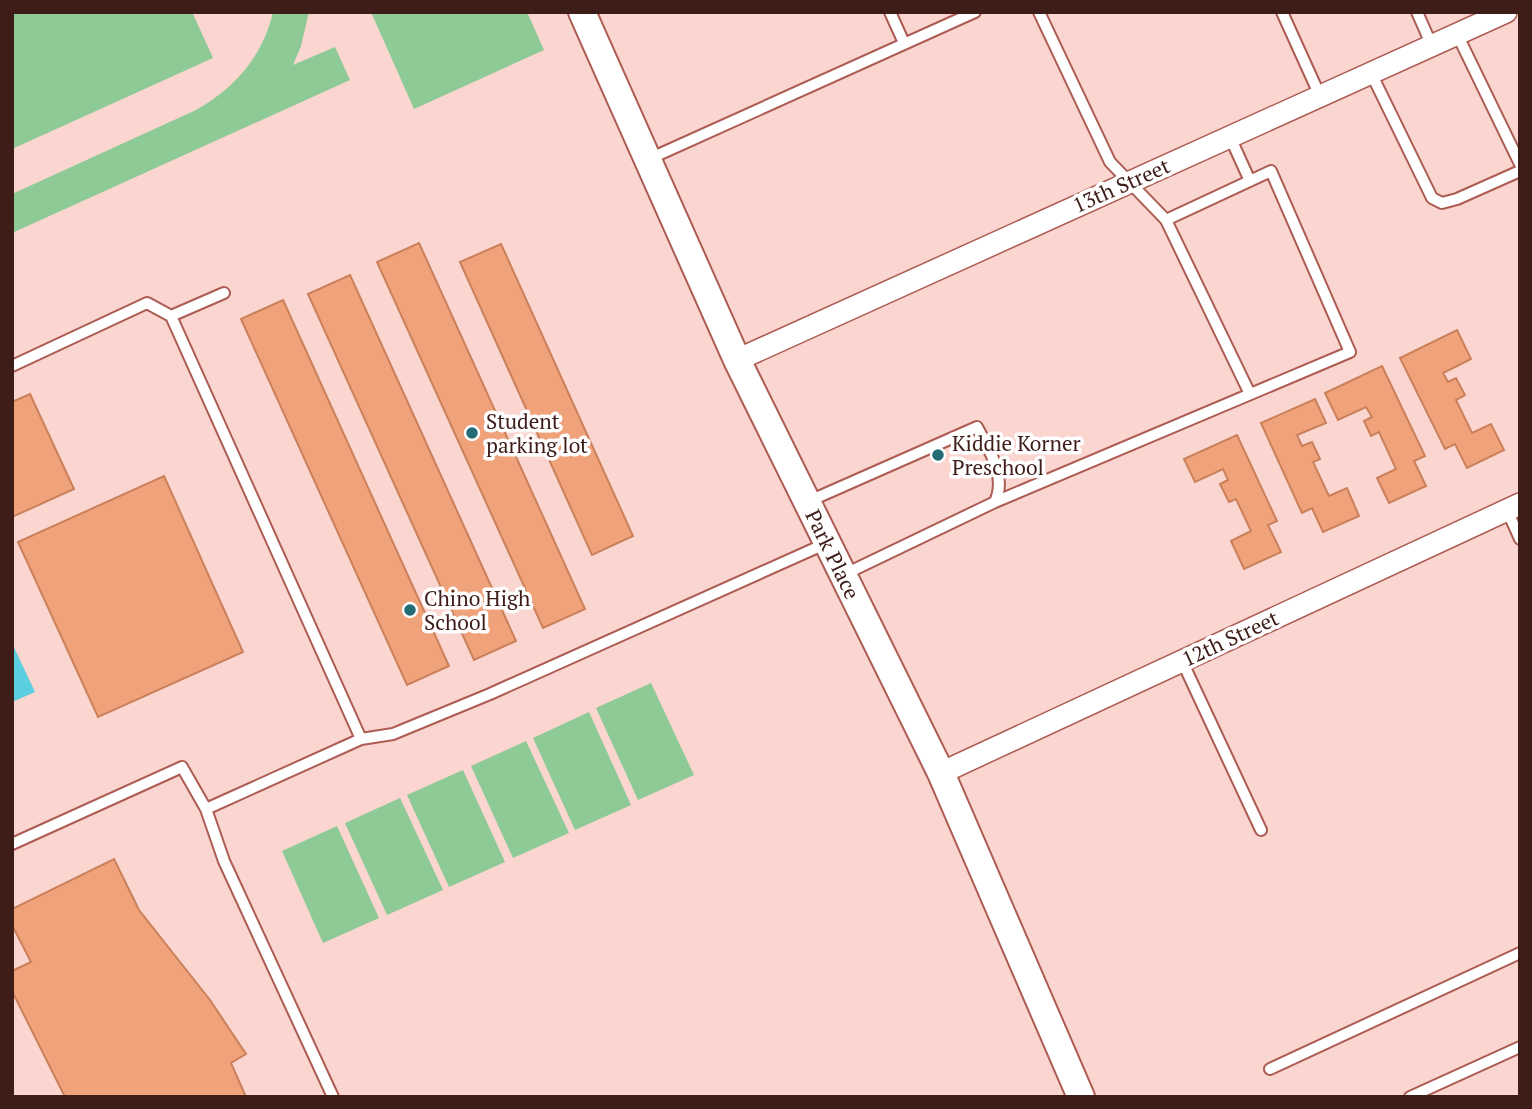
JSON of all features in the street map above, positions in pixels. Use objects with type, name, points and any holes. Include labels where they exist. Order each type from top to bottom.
[{"type":"street","name":"Park Place","points":[[582,12],[737,360],[941,773],[1081,1097]]},
{"type":"street","name":"13th Street","points":[[737,360],[1506,12]]},
{"type":"street","name":"12th Street","points":[[941,773],[1513,507]]},
{"type":"lane","points":[[890,12],[904,43]]},
{"type":"lane","points":[[648,160],[975,12]]},
{"type":"lane","points":[[1040,12],[1110,162],[1166,220],[1250,394]]},
{"type":"lane","points":[[1282,12],[1320,96]]},
{"type":"lane","points":[[1417,12],[1432,46]]},
{"type":"lane","points":[[1457,34],[1520,164]]},
{"type":"lane","points":[[1371,73],[1432,198],[1442,203],[1457,199],[1520,171]]},
{"type":"lane","points":[[1230,137],[1250,181]]},
{"type":"lane","points":[[843,575],[995,502],[1350,352],[1271,171],[1166,220]]},
{"type":"lane","points":[[171,316],[224,293]]},
{"type":"lane","points":[[12,366],[147,303],[171,316],[361,739]]},
{"type":"lane","points":[[807,502],[977,428],[996,465],[1000,490],[995,502]]},
{"type":"lane","points":[[1513,507],[1520,539]]},
{"type":"lane","points":[[206,809],[361,739],[393,734],[478,699],[827,542]]},
{"type":"lane","points":[[1182,661],[1261,830]]},
{"type":"lane","points":[[12,844],[182,766],[206,809],[225,861],[333,1097]]},
{"type":"lane","points":[[1269,1069],[1520,953]]},
{"type":"lane","points":[[1409,1097],[1520,1047]]},
{"type":"green space","points":[[12,12],[192,12],[213,58],[12,149]]},
{"type":"green space","points":[[273,12],[309,12],[301,46],[293,65],[335,47],[350,80],[12,233],[12,194],[196,110],[223,92],[255,57]]},
{"type":"green space","points":[[371,12],[527,12],[544,50],[414,109]]},
{"type":"green space","points":[[651,683],[694,775],[638,800],[596,708]]},
{"type":"green space","points":[[589,712],[631,805],[575,830],[533,738]]},
{"type":"green space","points":[[526,741],[569,833],[513,858],[471,766]]},
{"type":"green space","points":[[463,770],[505,862],[449,887],[407,795]]},
{"type":"green space","points":[[400,798],[443,890],[387,915],[345,823]]},
{"type":"green space","points":[[337,826],[379,918],[323,943],[282,851]]},
{"type":"water","points":[[12,643],[35,692],[12,702]]},
{"type":"building","points":[[419,243],[585,609],[543,628],[377,262]]},
{"type":"building","points":[[501,244],[633,536],[592,555],[460,262]]},
{"type":"building","points":[[350,275],[516,641],[474,660],[308,294]]},
{"type":"building","points":[[283,300],[449,666],[407,685],[241,319]]},
{"type":"building","points":[[1457,330],[1471,359],[1443,373],[1448,382],[1456,378],[1465,395],[1456,400],[1472,433],[1491,424],[1504,450],[1467,468],[1455,444],[1445,449],[1400,358]]},
{"type":"building","points":[[1382,366],[1425,456],[1414,461],[1426,486],[1389,503],[1377,478],[1396,469],[1379,432],[1371,436],[1364,421],[1372,417],[1366,407],[1338,420],[1325,393]]},
{"type":"building","points":[[30,394],[74,489],[12,517],[12,402]]},
{"type":"building","points":[[1315,399],[1326,423],[1297,435],[1302,446],[1312,442],[1320,459],[1313,462],[1329,496],[1347,488],[1359,516],[1323,532],[1312,508],[1302,513],[1261,423]]},
{"type":"building","points":[[1237,435],[1277,521],[1268,525],[1281,552],[1244,569],[1231,541],[1251,531],[1236,499],[1229,502],[1220,484],[1228,480],[1223,469],[1195,482],[1184,459]]},
{"type":"building","points":[[164,476],[243,652],[98,717],[18,542]]},
{"type":"building","points":[[114,859],[139,910],[210,1000],[246,1054],[231,1063],[246,1097],[65,1097],[12,991],[12,971],[31,962],[12,925],[12,909]]},
{"type":"place","name":"Student parking lot","points":[[472,433]]},
{"type":"place","name":"Kiddie Korner Preschool","points":[[938,455]]},
{"type":"place","name":"Chino High School","points":[[410,610]]}]
